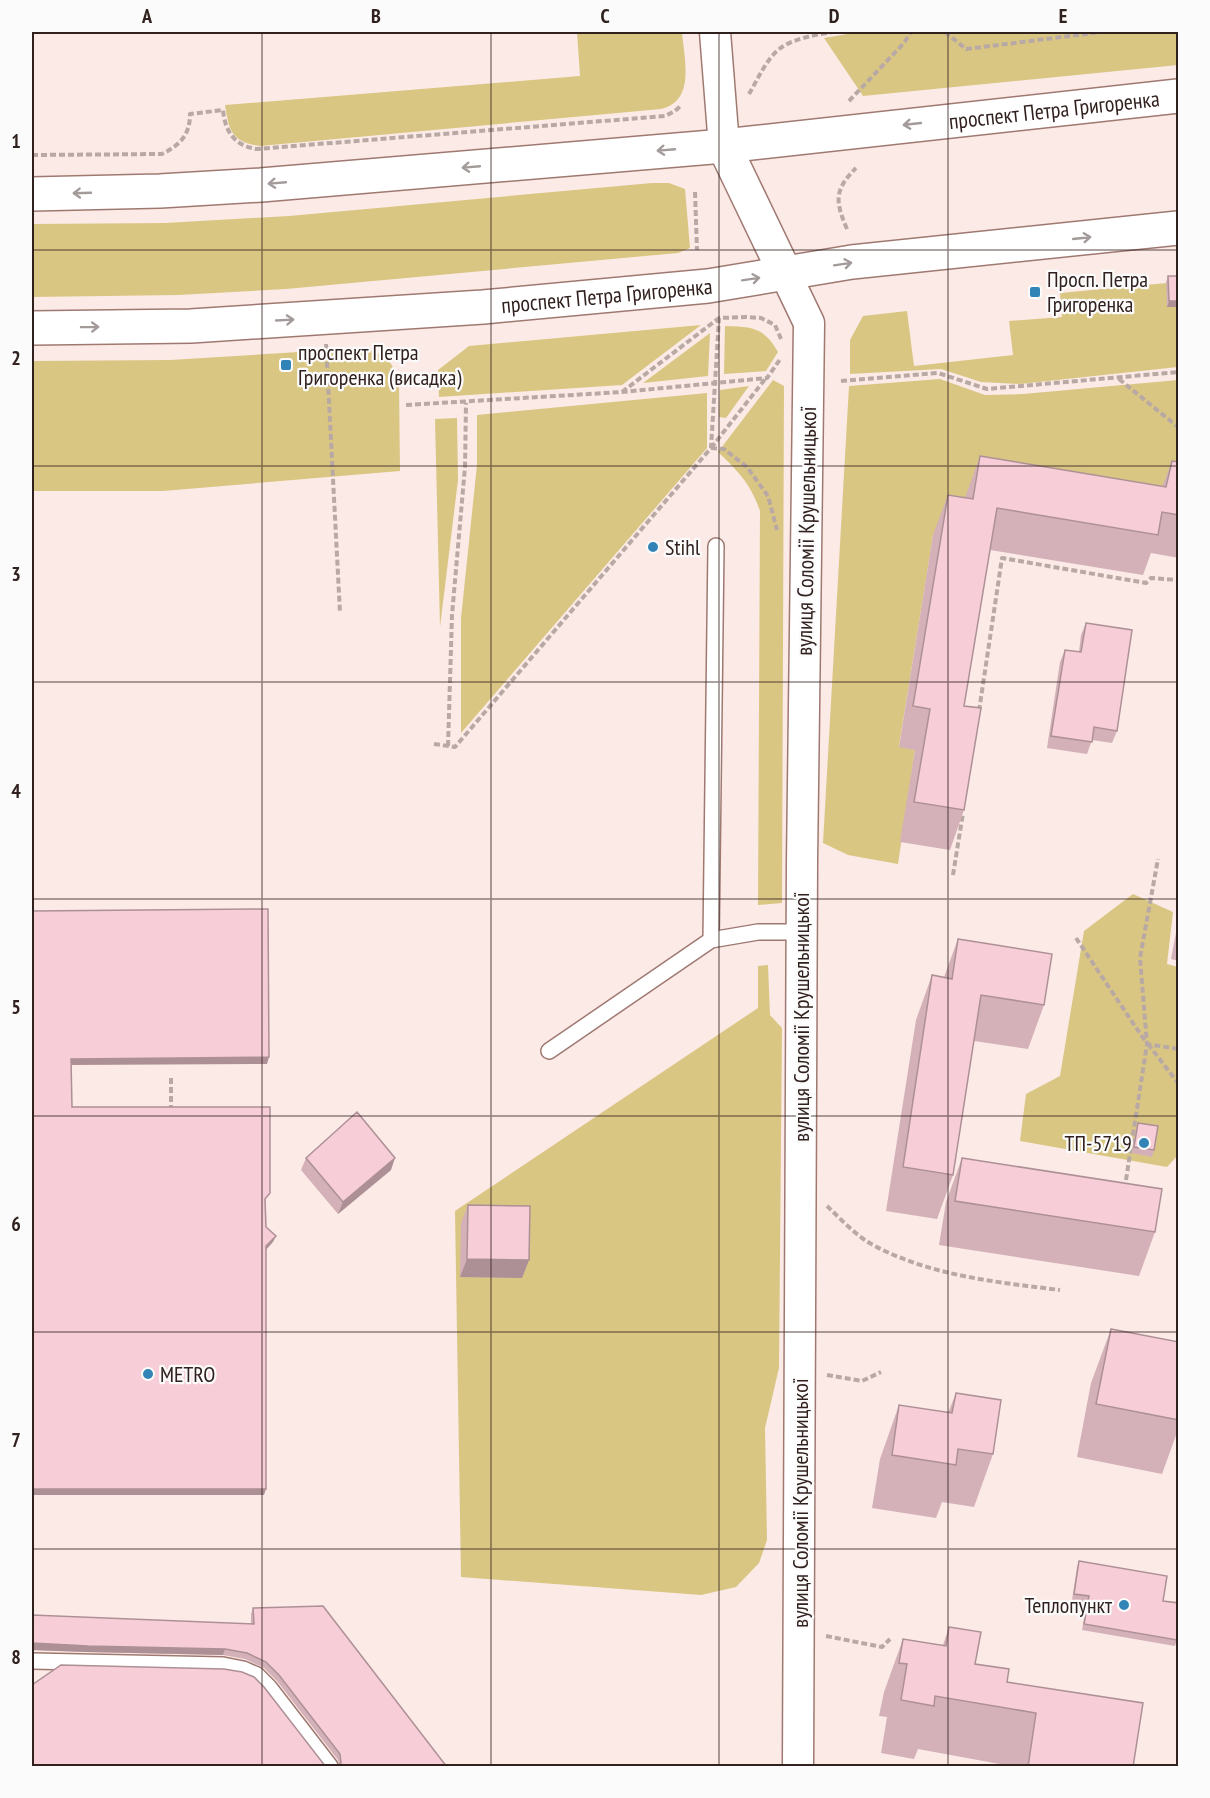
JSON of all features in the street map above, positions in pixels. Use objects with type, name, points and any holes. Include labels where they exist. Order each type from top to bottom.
[{"type":"street","points":[[715,32],[724,146],[785,273]]},
{"type":"street","name":"проспект Петра Григоренка","points":[[32,194],[160,191],[261,185],[724,146],[1179,96]]},
{"type":"street","name":"проспект Петра Григоренка","points":[[32,328],[191,326],[483,307],[708,286],[852,262],[1179,228]]},
{"type":"street","name":"вулиця Соломії Крушельницької","points":[[785,273],[808,323],[798,1767]]},
{"type":"lane","points":[[711,940],[716,546]]},
{"type":"lane","points":[[549,1051],[711,940],[758,932],[802,932]]},
{"type":"lane","points":[[32,1661],[223,1665],[243,1669],[256,1675],[269,1687],[330,1767]]},
{"type":"path","points":[[749,94],[772,56],[782,47],[806,37],[832,32]]},
{"type":"path","points":[[849,101],[904,43],[911,32]]},
{"type":"path","points":[[945,32],[966,49],[1102,32]]},
{"type":"path","points":[[32,155],[162,153],[180,144],[190,125],[190,114],[223,110],[224,122],[234,140],[248,148],[257,149],[665,116],[682,105]]},
{"type":"path","points":[[848,228],[838,205],[838,189],[856,168]]},
{"type":"path","points":[[694,192],[697,250]]},
{"type":"path","points":[[325,318],[340,613]]},
{"type":"path","points":[[622,392],[719,318],[761,318],[775,325],[782,343]]},
{"type":"path","points":[[711,448],[719,318]]},
{"type":"path","points":[[434,744],[455,747],[711,448],[781,359],[782,351]]},
{"type":"path","points":[[841,381],[939,373],[987,389],[1179,372]]},
{"type":"path","points":[[406,405],[622,392],[767,378]]},
{"type":"path","points":[[1118,378],[1179,428]]},
{"type":"path","points":[[448,746],[452,615],[465,467],[466,403]]},
{"type":"path","points":[[711,448],[724,449],[747,467],[768,496],[778,534]]},
{"type":"path","points":[[977,722],[1002,558],[1146,583],[1151,578],[1179,580]]},
{"type":"path","points":[[953,875],[964,804]]},
{"type":"path","points":[[1126,1180],[1147,1044],[1140,958],[1158,859]]},
{"type":"path","points":[[1076,938],[1147,1044],[1179,1083]]},
{"type":"path","points":[[1147,1044],[1179,1049]]},
{"type":"path","points":[[171,1078],[171,1113]]},
{"type":"path","points":[[824,1204],[871,1244],[920,1266],[981,1280],[1060,1290]]},
{"type":"path","points":[[824,1374],[862,1381],[881,1372]]},
{"type":"path","points":[[823,1636],[882,1647],[890,1639]]},
{"type":"shaded area","points":[[577,32],[682,32],[685,77],[684,88],[679,97],[672,104],[661,109],[260,146],[237,138],[228,121],[225,105],[580,76]]},
{"type":"shaded area","points":[[859,32],[1178,32],[1178,65],[863,96],[824,38]]},
{"type":"shaded area","points":[[669,183],[685,189],[690,248],[678,253],[286,289],[179,295],[32,297],[32,224],[165,223],[289,216]]},
{"type":"shaded area","points":[[1178,282],[1178,367],[1020,384],[981,382],[941,369],[850,374],[850,340],[863,316],[907,311],[914,366],[1013,355],[1009,321],[1062,317],[1060,293]]},
{"type":"shaded area","points":[[701,325],[622,385],[439,397],[438,370],[469,346]]},
{"type":"shaded area","points":[[725,326],[750,328],[768,338],[778,352],[766,371],[724,374]]},
{"type":"shaded area","points":[[710,333],[708,376],[643,383]]},
{"type":"shaded area","points":[[363,348],[387,359],[399,383],[400,471],[163,491],[32,491],[32,361],[170,360]]},
{"type":"shaded area","points":[[940,379],[985,395],[1023,394],[1178,380],[1178,501],[958,540],[933,536],[899,746],[915,750],[898,864],[848,855],[823,843],[849,386]]},
{"type":"shaded area","points":[[773,380],[784,386],[782,903],[758,905],[760,511],[743,479],[718,452]]},
{"type":"shaded area","points":[[749,386],[726,418],[719,417],[720,390]]},
{"type":"shaded area","points":[[707,393],[707,448],[461,733],[461,618],[477,465],[477,415]]},
{"type":"shaded area","points":[[457,418],[458,480],[440,627],[435,419]]},
{"type":"shaded area","points":[[1133,894],[1173,912],[1167,964],[1178,967],[1178,1155],[1167,1167],[1020,1141],[1026,1094],[1060,1076],[1084,931]]},
{"type":"shaded area","points":[[768,965],[770,1015],[782,1028],[779,1368],[765,1428],[767,1540],[759,1563],[736,1587],[701,1595],[461,1577],[455,1211],[758,1008],[758,966]]},
{"type":"building","points":[[1168,276],[1179,276],[1179,301],[1169,301]]},
{"type":"building","points":[[980,456],[1166,487],[1172,461],[1179,462],[1179,515],[1162,512],[1158,535],[997,508],[964,706],[981,708],[964,810],[914,802],[930,709],[913,706],[948,495],[973,499]]},
{"type":"building","points":[[1086,623],[1132,630],[1117,731],[1094,727],[1092,742],[1051,736],[1065,650],[1081,652]]},
{"type":"building","name":"METRO","points":[[268,909],[269,1057],[71,1059],[72,1107],[270,1107],[270,1193],[265,1199],[266,1227],[276,1236],[266,1246],[266,1489],[32,1489],[32,911]]},
{"type":"building","points":[[958,939],[1052,954],[1044,1005],[981,995],[953,1175],[903,1167],[932,975],[952,979]]},
{"type":"building","points":[[357,1112],[395,1158],[343,1202],[306,1158]]},
{"type":"building","name":"ТП-5719","points":[[1138,1123],[1158,1126],[1154,1150],[1134,1147]]},
{"type":"building","points":[[962,1158],[1162,1189],[1155,1232],[955,1201]]},
{"type":"building","points":[[468,1205],[530,1206],[529,1260],[467,1259]]},
{"type":"building","points":[[1111,1329],[1179,1342],[1179,1420],[1096,1404]]},
{"type":"building","points":[[956,1393],[1001,1400],[993,1454],[958,1449],[956,1465],[892,1455],[899,1405],[952,1413]]},
{"type":"building","name":"Теплопункт","points":[[1079,1561],[1167,1576],[1163,1601],[1179,1603],[1177,1640],[1084,1624],[1089,1596],[1074,1594]]},
{"type":"building","points":[[323,1606],[447,1767],[337,1767],[341,1763],[340,1754],[279,1675],[266,1662],[247,1653],[225,1649],[32,1643],[32,1615],[254,1624],[253,1608]]},
{"type":"building","points":[[949,1627],[981,1632],[975,1664],[1009,1669],[1007,1682],[1143,1703],[1133,1767],[1028,1767],[1036,1713],[935,1696],[934,1706],[901,1700],[907,1664],[899,1663],[903,1639],[946,1646]]},
{"type":"building","points":[[61,1665],[224,1669],[242,1672],[254,1677],[264,1687],[326,1767],[32,1767],[32,1685]]},
{"type":"place","name":"Просп. Петра Григоренка","points":[[1035,292]]},
{"type":"place","name":"проспект Петра Григоренка (висадка)","points":[[286,365]]},
{"type":"place","name":"Stihl","points":[[653,547]]},
{"type":"place","name":"ТП-5719","points":[[1144,1143]]},
{"type":"place","name":"METRO","points":[[148,1374]]},
{"type":"place","name":"Теплопункт","points":[[1124,1605]]}]
